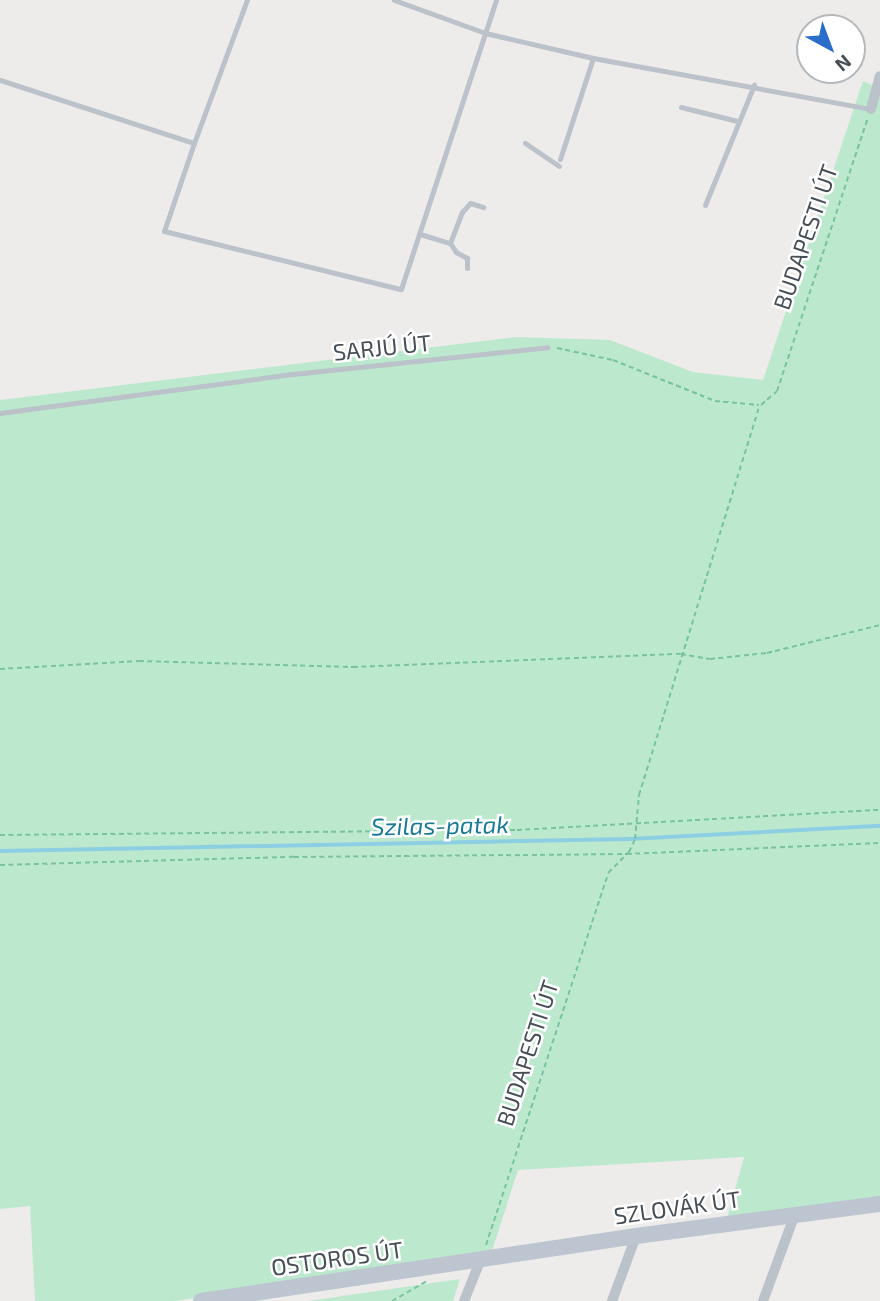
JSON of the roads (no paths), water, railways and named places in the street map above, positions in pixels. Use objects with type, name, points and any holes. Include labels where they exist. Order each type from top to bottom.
[{"type":"main road","name":"SZLOVÁK ÚT","points":[[481,1259],[880,1204]]},
{"type":"main road","name":"OSTOROS ÚT","points":[[201,1301],[481,1259]]},
{"type":"street","points":[[871,109],[880,76]]},
{"type":"street","points":[[763,1301],[795,1214]]},
{"type":"street","points":[[612,1301],[636,1236]]},
{"type":"street","points":[[464,1301],[481,1259]]},
{"type":"lane","points":[[247,0],[163,232],[401,289],[496,0]]},
{"type":"lane","points":[[394,0],[485,33],[593,58],[754,85],[871,109]]},
{"type":"lane","points":[[525,143],[553,162],[560,159],[593,58]]},
{"type":"lane","points":[[0,80],[194,143]]},
{"type":"lane","points":[[705,205],[737,121],[754,85]]},
{"type":"lane","points":[[681,107],[737,121]]},
{"type":"lane","points":[[450,243],[462,212],[470,203],[484,207]]},
{"type":"lane","points":[[419,234],[450,243],[456,252],[467,258],[467,268]]},
{"type":"lane","name":"SARJÚ ÚT","points":[[0,413],[293,374],[548,347]]},
{"type":"waterway","name":"Szilas-patak","points":[[0,851],[629,839],[880,826]]}]
